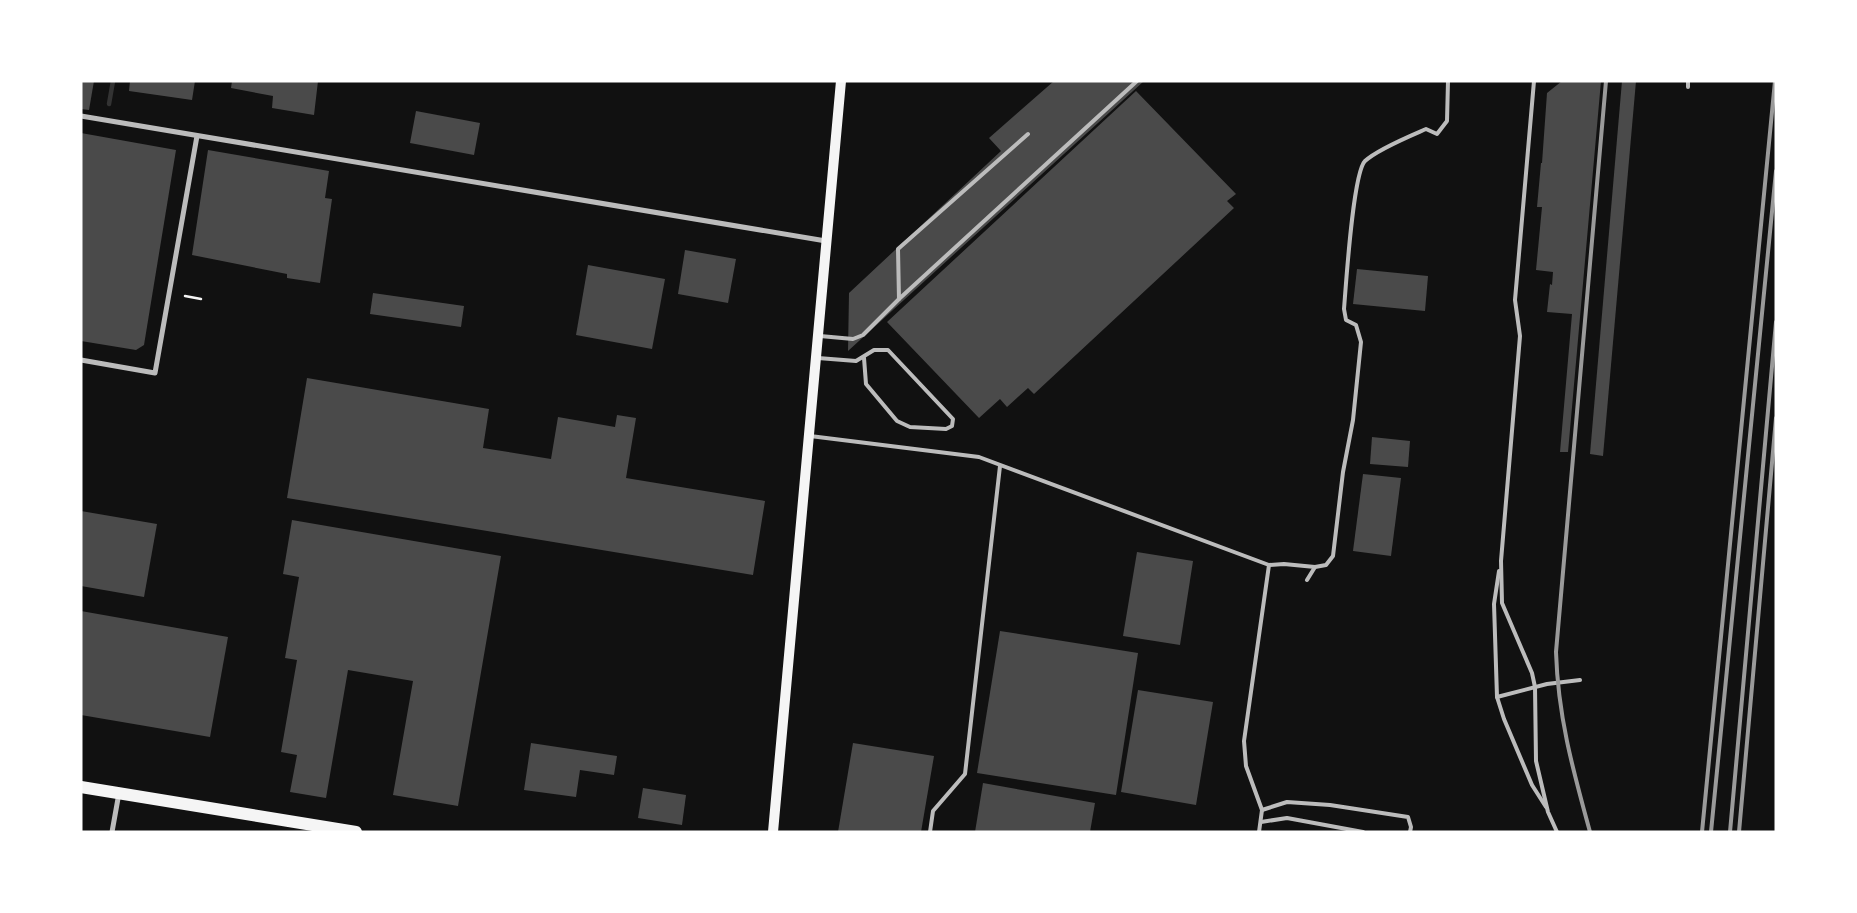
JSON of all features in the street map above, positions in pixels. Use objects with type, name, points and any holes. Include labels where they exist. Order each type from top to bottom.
[{"type":"main road","points":[[773,832],[841,81]]},
{"type":"main road","points":[[81,786],[356,832]]},
{"type":"street","points":[[81,116],[826,241]]},
{"type":"street","points":[[81,360],[155,372],[196,136]]},
{"type":"street","points":[[112,832],[118,793]]},
{"type":"lane","points":[[818,336],[853,338],[862,335],[1137,81]]},
{"type":"lane","points":[[808,435],[979,457],[1269,565],[1284,564],[1315,567],[1326,565],[1333,556],[1343,472],[1353,420],[1361,342],[1356,325],[1346,320],[1344,308],[1356,186],[1364,162],[1393,144],[1426,129],[1436,134],[1447,121],[1448,81]]},
{"type":"lane","points":[[1534,81],[1515,300],[1520,336],[1501,561],[1494,604],[1496,697],[1532,785],[1557,832]]},
{"type":"lane","points":[[1688,81],[1688,87]]},
{"type":"lane","points":[[899,299],[898,249],[1028,134]]},
{"type":"lane","points":[[816,358],[856,361],[864,358],[874,350],[888,350],[953,419],[952,426],[946,429],[910,428],[897,421],[866,384],[864,358]]},
{"type":"lane","points":[[930,832],[933,811],[965,774],[1000,466]]},
{"type":"lane","points":[[1501,561],[1502,603],[1532,673],[1535,687],[1536,761],[1548,812]]},
{"type":"lane","points":[[1260,832],[1262,810],[1246,766],[1244,741],[1269,565]]},
{"type":"lane","points":[[1306,580],[1315,567]]},
{"type":"lane","points":[[1496,697],[1547,684],[1580,680]]},
{"type":"lane","points":[[1262,810],[1287,802],[1330,805],[1408,817],[1411,827],[1410,832]]},
{"type":"lane","points":[[1261,822],[1287,818],[1363,832]]},
{"type":"path","points":[[185,296],[201,299]]},
{"type":"building","points":[[81,81],[94,81],[89,110],[81,109]]},
{"type":"building","points":[[130,81],[195,81],[192,100],[129,91]]},
{"type":"building","points":[[232,81],[318,81],[314,115],[272,108],[273,96],[231,88]]},
{"type":"building","points":[[1054,81],[1144,81],[848,351],[849,293],[1001,151],[989,138]]},
{"type":"building","points":[[1562,81],[1601,81],[1568,452],[1560,452],[1572,314],[1547,312],[1553,272],[1536,270],[1542,207],[1537,207],[1547,93]]},
{"type":"building","points":[[1622,81],[1636,81],[1603,456],[1590,454]]},
{"type":"building","points":[[1136,91],[1236,194],[1227,201],[1234,208],[1034,394],[1028,388],[1007,407],[1000,399],[979,418],[887,322]]},
{"type":"building","points":[[416,111],[480,123],[474,155],[410,143]]},
{"type":"building","points":[[81,133],[176,150],[144,345],[136,350],[81,341]]},
{"type":"building","points":[[208,150],[329,171],[325,198],[332,199],[320,283],[287,278],[287,274],[192,255]]},
{"type":"building","points":[[685,250],[736,259],[728,303],[678,294]]},
{"type":"building","points":[[588,265],[665,279],[652,349],[576,335]]},
{"type":"building","points":[[1357,269],[1428,276],[1425,311],[1353,304]]},
{"type":"building","points":[[373,293],[464,306],[461,327],[370,314]]},
{"type":"building","points":[[307,378],[489,409],[483,448],[551,459],[558,417],[615,427],[617,415],[636,418],[626,478],[765,501],[753,575],[287,498]]},
{"type":"building","points":[[1372,437],[1410,441],[1408,467],[1370,464]]},
{"type":"building","points":[[1363,474],[1401,478],[1391,556],[1353,551]]},
{"type":"building","points":[[81,511],[157,524],[144,597],[81,586]]},
{"type":"building","points":[[292,520],[501,556],[458,806],[393,795],[413,681],[348,670],[326,798],[290,792],[297,755],[281,752],[297,660],[285,658],[299,577],[283,574]]},
{"type":"building","points":[[1137,552],[1193,561],[1180,645],[1123,636]]},
{"type":"building","points":[[81,611],[228,637],[210,737],[81,715]]},
{"type":"building","points":[[1000,631],[1138,653],[1116,795],[977,773]]},
{"type":"building","points":[[1138,690],[1213,702],[1196,805],[1121,792]]},
{"type":"building","points":[[531,743],[617,756],[614,775],[580,770],[576,797],[524,790]]},
{"type":"building","points":[[853,743],[934,756],[921,832],[838,832]]},
{"type":"building","points":[[983,783],[1095,803],[1090,832],[975,832]]},
{"type":"building","points":[[643,788],[686,795],[682,825],[638,818]]},
{"type":"waterway","points":[[109,104],[113,81]]},
{"type":"railway","points":[[1590,832],[1572,765],[1563,721],[1556,652],[1606,81]]},
{"type":"railway","points":[[1702,832],[1775,81]]},
{"type":"railway","points":[[1711,832],[1776,171]]},
{"type":"railway","points":[[1730,832],[1776,322]]},
{"type":"railway","points":[[1739,832],[1776,418]]}]
